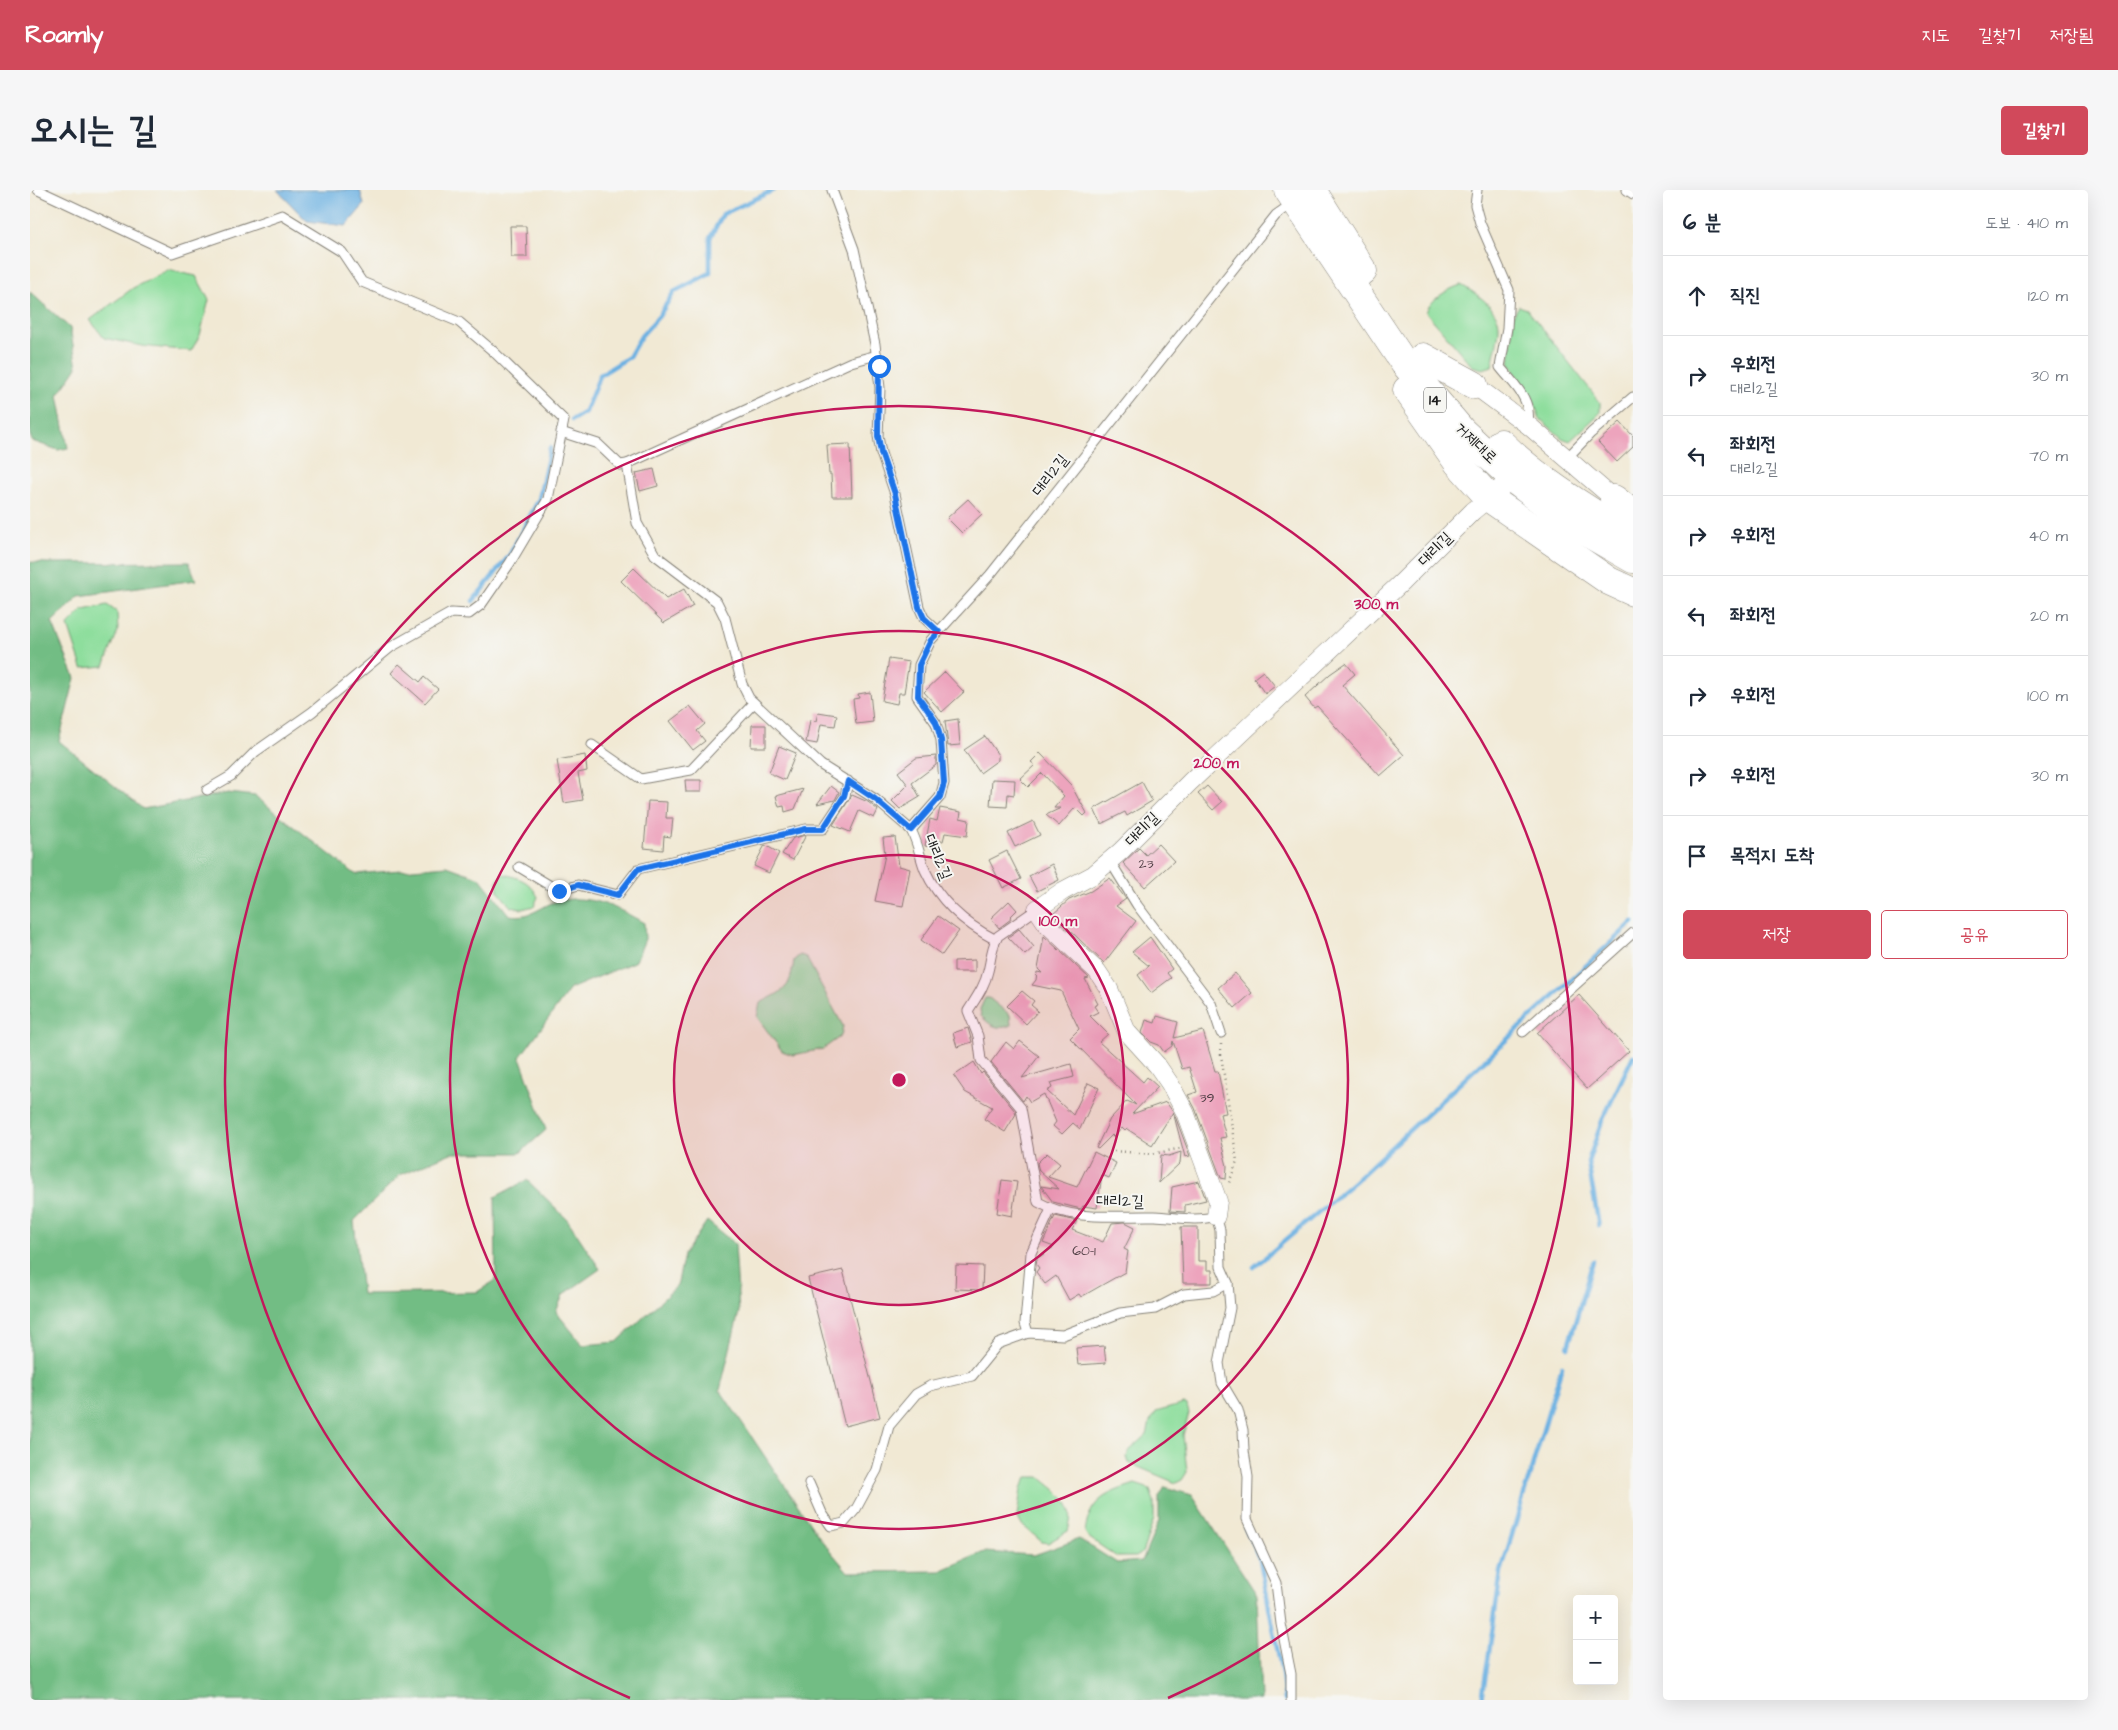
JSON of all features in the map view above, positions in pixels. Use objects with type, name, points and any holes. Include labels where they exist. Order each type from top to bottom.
[{"type":"highway","name":"거제대로","points":[[1299,194],[1386,338],[1404,363],[1462,431],[1517,482],[1572,524],[1633,559]]},
{"type":"highway","name":"거제대로","points":[[1299,194],[1388,314],[1471,413],[1514,455],[1571,499],[1633,538]]},
{"type":"highway","points":[[1386,338],[1398,376],[1411,398],[1458,463],[1609,581],[1632,595]]},
{"type":"highway","points":[[1423,357],[1474,385]]},
{"type":"street","points":[[1474,385],[1547,440],[1623,506]]},
{"type":"street","points":[[1533,456],[1547,440]]},
{"type":"street","name":"대리1길","points":[[1037,909],[1093,875],[1110,861],[1190,782],[1496,492]]},
{"type":"street","points":[[1037,909],[1048,924],[1072,945],[1101,977],[1109,988],[1127,1032],[1157,1065],[1170,1084],[1185,1112],[1198,1145],[1217,1209]]},
{"type":"lane","points":[[38,190],[172,253],[282,215],[342,252],[362,282],[459,322],[564,420],[548,499],[510,563],[481,605],[469,614],[451,613],[391,647],[312,712],[255,752],[231,776],[207,790]]},
{"type":"lane","points":[[832,190],[854,249],[877,355],[880,388],[878,436],[881,453],[895,494],[919,607],[924,618],[939,632]]},
{"type":"lane","points":[[1477,190],[1475,205],[1480,224],[1509,290],[1507,328],[1500,366],[1508,378],[1517,385],[1527,402],[1530,417],[1528,425]]},
{"type":"lane","points":[[1627,190],[1633,194]]},
{"type":"lane","name":"대리2길","points":[[996,940],[950,908],[937,894],[925,869],[918,844],[911,830],[940,797],[944,783],[941,740],[936,722],[918,696],[921,659],[931,640],[990,575],[1276,215],[1299,194]]},
{"type":"lane","points":[[561,432],[598,444],[620,464],[627,464],[851,362],[877,355]]},
{"type":"lane","points":[[1568,458],[1591,433],[1633,397]]},
{"type":"lane","points":[[627,464],[637,523],[655,555],[717,602],[725,618],[742,684],[749,698],[821,765],[875,799],[911,830]]},
{"type":"lane","points":[[592,746],[641,779],[691,770],[754,703]]},
{"type":"lane","points":[[519,867],[559,891],[578,885],[618,895],[638,869],[806,829],[823,829],[844,796],[848,781]]},
{"type":"lane","points":[[1110,861],[1137,904],[1211,1003],[1221,1033]]},
{"type":"lane","points":[[1028,1333],[1025,1323],[1031,1253],[1051,1209],[1038,1202],[1021,1108],[981,1060],[978,1036],[968,1011],[980,992],[988,971],[991,951],[998,936],[1037,909]]},
{"type":"lane","points":[[1523,1032],[1633,933]]},
{"type":"lane","name":"대리2길","points":[[1051,1209],[1095,1216],[1127,1215],[1203,1220],[1217,1209]]},
{"type":"lane","points":[[1217,1209],[1220,1230],[1221,1266],[1228,1283],[1230,1308],[1219,1363],[1222,1383],[1238,1410],[1243,1430],[1248,1477],[1248,1518],[1276,1583],[1280,1624],[1291,1674],[1291,1700]]},
{"type":"lane","points":[[809,1483],[822,1513],[831,1526],[844,1523],[856,1509],[877,1470],[889,1426],[916,1394],[930,1386],[972,1376],[998,1344],[1028,1333],[1063,1335],[1120,1313],[1155,1309],[1184,1294],[1213,1291],[1228,1283]]},
{"type":"path","points":[[1217,1209],[1225,1194],[1237,1161],[1221,1055],[1221,1033]]},
{"type":"path","points":[[1114,1151],[1152,1154],[1198,1145]]},
{"type":"green space","points":[[168,270],[196,276],[209,300],[200,335],[191,351],[142,346],[104,338],[90,320],[133,288]]},
{"type":"green space","points":[[1461,285],[1486,302],[1498,320],[1498,336],[1492,366],[1483,369],[1472,366],[1426,312],[1428,307],[1440,295]]},
{"type":"green space","points":[[30,292],[70,328],[77,367],[58,395],[68,448],[58,450],[32,441],[30,434]]},
{"type":"green space","points":[[1519,306],[1527,309],[1600,402],[1600,413],[1570,441],[1562,438],[1539,418],[1535,404],[1509,363],[1514,314]]},
{"type":"green space","points":[[30,562],[189,562],[196,580],[79,596],[52,622],[75,678],[59,741],[143,809],[228,793],[255,796],[355,874],[447,866],[480,878],[509,915],[526,915],[555,902],[574,899],[606,904],[644,923],[645,939],[636,961],[570,989],[520,1057],[546,1130],[520,1153],[451,1153],[400,1175],[354,1221],[362,1294],[477,1292],[496,1280],[495,1197],[527,1180],[567,1219],[600,1269],[563,1295],[556,1312],[583,1345],[617,1342],[677,1286],[684,1255],[707,1221],[735,1244],[739,1312],[720,1390],[822,1541],[848,1572],[940,1571],[984,1552],[1034,1555],[1079,1539],[1117,1563],[1142,1561],[1159,1521],[1159,1497],[1165,1487],[1192,1495],[1257,1595],[1261,1700],[30,1700]]},
{"type":"green space","points":[[107,605],[117,612],[118,631],[104,666],[82,668],[68,625],[83,610]]},
{"type":"green space","points":[[503,874],[519,879],[532,887],[538,897],[534,906],[522,909],[511,907],[498,891],[497,881]]},
{"type":"green space","points":[[800,955],[806,957],[843,1026],[841,1036],[823,1049],[793,1055],[782,1051],[757,1017],[760,1003],[785,988],[791,978],[794,960]]},
{"type":"green space","points":[[985,998],[989,998],[1010,1015],[1011,1025],[1006,1027],[994,1026],[981,1016],[980,1009]]},
{"type":"green space","points":[[1183,1404],[1187,1406],[1189,1413],[1183,1435],[1187,1472],[1182,1480],[1176,1483],[1129,1463],[1127,1457],[1129,1451],[1147,1435],[1150,1422],[1156,1412]]},
{"type":"green space","points":[[1027,1477],[1040,1477],[1060,1494],[1069,1506],[1070,1521],[1068,1531],[1048,1543],[1042,1542],[1021,1524],[1017,1516],[1021,1489]]},
{"type":"green space","points":[[1135,1484],[1150,1489],[1154,1502],[1154,1519],[1142,1553],[1136,1557],[1117,1557],[1088,1537],[1085,1532],[1087,1521],[1095,1505],[1101,1499],[1115,1491]]},
{"type":"water","points":[[277,190],[360,190],[364,205],[346,226],[307,221]]},
{"type":"building","points":[[510,226],[526,226],[527,257],[511,257]]},
{"type":"building","points":[[1620,422],[1633,436],[1633,447],[1617,462],[1598,442]]},
{"type":"building","points":[[850,444],[852,497],[832,497],[827,445]]},
{"type":"building","points":[[654,469],[658,486],[640,491],[636,473]]},
{"type":"building","points":[[968,499],[982,514],[962,533],[947,518]]},
{"type":"building","points":[[634,568],[666,599],[684,589],[693,606],[664,623],[621,581]]},
{"type":"building","points":[[889,659],[909,662],[904,693],[899,693],[897,704],[882,701]]},
{"type":"building","points":[[1346,663],[1355,674],[1342,685],[1404,755],[1380,776],[1317,706],[1314,708],[1305,697],[1330,674]]},
{"type":"building","points":[[399,664],[420,682],[424,677],[438,689],[425,703],[391,673]]},
{"type":"building","points":[[1263,671],[1275,686],[1265,694],[1254,678]]},
{"type":"building","points":[[945,672],[964,692],[942,712],[924,692]]},
{"type":"building","points":[[870,692],[873,722],[856,724],[853,699],[859,698],[858,694]]},
{"type":"building","points":[[690,706],[705,724],[697,731],[705,741],[693,750],[670,721]]},
{"type":"building","points":[[818,712],[837,715],[835,726],[821,724],[817,744],[806,742],[810,720],[816,721]]},
{"type":"building","points":[[958,719],[960,745],[948,746],[945,721]]},
{"type":"building","points":[[752,725],[766,725],[766,747],[751,747]]},
{"type":"building","points":[[985,736],[998,755],[998,760],[980,773],[964,750]]},
{"type":"building","points":[[779,746],[796,753],[785,780],[769,773]]},
{"type":"building","points":[[1040,753],[1071,785],[1079,800],[1081,799],[1080,801],[1087,813],[1084,816],[1076,808],[1059,826],[1046,815],[1061,808],[1054,808],[1064,796],[1042,773],[1028,787],[1020,779],[1035,765],[1031,762]]},
{"type":"building","points":[[585,755],[587,771],[578,773],[583,800],[564,803],[557,760]]},
{"type":"building","points":[[936,756],[936,765],[912,783],[920,797],[900,809],[892,801],[908,785],[898,772],[916,758]]},
{"type":"building","points":[[992,779],[1015,780],[1014,795],[1008,794],[1007,807],[990,806]]},
{"type":"building","points":[[685,780],[701,780],[701,792],[686,792]]},
{"type":"building","points":[[1142,782],[1152,801],[1127,816],[1125,812],[1101,824],[1094,809]]},
{"type":"building","points":[[831,786],[839,792],[835,800],[817,804]]},
{"type":"building","points":[[1207,786],[1222,802],[1213,810],[1198,794]]},
{"type":"building","points":[[803,789],[795,809],[785,812],[784,806],[779,807],[776,796]]},
{"type":"building","points":[[852,795],[868,802],[878,810],[874,818],[859,811],[850,832],[833,825]]},
{"type":"building","points":[[648,801],[667,802],[666,818],[673,818],[671,837],[664,836],[663,850],[644,848]]},
{"type":"building","points":[[940,808],[961,812],[960,818],[969,820],[967,836],[945,833],[943,841],[939,841],[938,848],[925,846],[930,819],[937,821]]},
{"type":"building","points":[[1033,821],[1040,835],[1015,847],[1008,833]]},
{"type":"building","points":[[806,835],[793,860],[782,854],[793,838]]},
{"type":"building","points":[[895,837],[899,866],[910,869],[903,906],[875,901],[885,855],[883,838]]},
{"type":"building","points":[[1158,844],[1174,861],[1145,887],[1123,863],[1139,848],[1146,855]]},
{"type":"building","points":[[765,845],[779,853],[769,873],[754,866]]},
{"type":"building","points":[[1007,851],[1021,879],[1003,888],[989,860]]},
{"type":"building","points":[[1052,864],[1059,880],[1037,891],[1029,876]]},
{"type":"building","points":[[1110,878],[1126,899],[1116,906],[1136,921],[1104,963],[1053,914],[1069,900],[1091,891]]},
{"type":"building","points":[[1009,901],[1017,910],[1010,917],[1011,919],[999,928],[991,918]]},
{"type":"building","points":[[938,916],[959,931],[942,955],[921,940]]},
{"type":"building","points":[[1019,929],[1034,947],[1025,955],[1008,937]]},
{"type":"building","points":[[1044,936],[1089,978],[1085,979],[1098,1004],[1094,1006],[1098,1012],[1090,1016],[1108,1034],[1099,1042],[1143,1082],[1147,1077],[1158,1087],[1132,1114],[1166,1102],[1173,1112],[1152,1145],[1127,1129],[1125,1131],[1122,1128],[1114,1137],[1112,1135],[1098,1149],[1096,1148],[1110,1119],[1127,1101],[1136,1105],[1070,1038],[1079,1029],[1061,991],[1032,985],[1036,980],[1037,972],[1042,973],[1038,969]]},
{"type":"building","points":[[1150,937],[1172,969],[1167,973],[1171,978],[1151,993],[1138,975],[1149,966],[1132,952]]},
{"type":"building","points":[[975,960],[975,972],[954,972],[954,961]]},
{"type":"building","points":[[1235,973],[1252,993],[1235,1008],[1218,988]]},
{"type":"building","points":[[1022,991],[1034,1001],[1031,1005],[1038,1011],[1026,1024],[1007,1006]]},
{"type":"building","points":[[1579,995],[1629,1051],[1587,1089],[1537,1033]]},
{"type":"building","points":[[1157,1016],[1178,1022],[1174,1038],[1203,1031],[1215,1071],[1218,1071],[1226,1113],[1220,1114],[1226,1137],[1220,1138],[1227,1166],[1226,1179],[1221,1178],[1195,1108],[1188,1095],[1197,1092],[1189,1067],[1182,1069],[1173,1041],[1172,1046],[1164,1052],[1159,1045],[1151,1042],[1142,1033],[1146,1020],[1155,1023]]},
{"type":"building","points":[[968,1028],[972,1042],[957,1047],[953,1033]]},
{"type":"building","points":[[1020,1041],[1039,1056],[1022,1078],[1071,1064],[1074,1077],[1050,1083],[1052,1088],[1047,1091],[1073,1115],[1088,1083],[1099,1088],[1080,1129],[1073,1123],[1062,1134],[1053,1126],[1056,1122],[1044,1094],[1030,1102],[1026,1096],[1023,1101],[991,1062],[1006,1042],[1014,1049]]},
{"type":"building","points":[[974,1062],[981,1074],[983,1072],[1015,1111],[1016,1114],[1005,1132],[984,1119],[992,1107],[965,1092],[954,1076]]},
{"type":"building","points":[[1173,1112],[1175,1116],[1190,1156],[1185,1157]]},
{"type":"building","points":[[1094,1152],[1116,1163],[1109,1178],[1102,1175],[1097,1208],[1083,1206],[1081,1209],[1053,1202],[1041,1186],[1059,1189],[1039,1171],[1037,1163],[1047,1153],[1060,1164],[1048,1177],[1077,1187]]},
{"type":"building","points":[[1181,1152],[1180,1163],[1159,1183],[1161,1155],[1169,1156]]},
{"type":"building","points":[[1002,1180],[1017,1182],[1012,1216],[997,1213]]},
{"type":"building","points":[[1199,1181],[1206,1200],[1185,1205],[1185,1212],[1170,1211],[1172,1187]]},
{"type":"building","points":[[1055,1216],[1077,1221],[1072,1230],[1103,1242],[1112,1223],[1125,1222],[1135,1227],[1124,1249],[1128,1251],[1125,1272],[1081,1297],[1079,1294],[1069,1300],[1056,1276],[1045,1284],[1036,1272],[1039,1268],[1036,1264],[1037,1259],[1054,1247],[1043,1243]]},
{"type":"building","points":[[1181,1227],[1198,1227],[1198,1261],[1207,1261],[1207,1270],[1212,1270],[1212,1283],[1183,1283]]},
{"type":"building","points":[[956,1265],[983,1266],[982,1290],[955,1289]]},
{"type":"building","points":[[843,1270],[880,1417],[845,1426],[808,1278]]},
{"type":"building","points":[[1104,1346],[1106,1363],[1078,1365],[1076,1348]]},
{"type":"waterway","points":[[572,420],[585,412],[600,375],[629,357],[641,336],[659,316],[674,292],[710,273],[710,238],[723,214],[774,190]]},
{"type":"waterway","points":[[473,601],[509,556],[539,499],[550,448]]},
{"type":"waterway","points":[[1254,1267],[1355,1181],[1633,922]]},
{"type":"waterway","points":[[1599,1226],[1588,1162],[1602,1121],[1633,1056]]},
{"type":"waterway","points":[[1568,1347],[1593,1261]]},
{"type":"waterway","points":[[1482,1700],[1501,1572],[1562,1366]]},
{"type":"waterway","points":[[1246,1529],[1260,1560],[1282,1673],[1285,1700]]},
{"type":"route","points":[[559,891],[578,885],[618,895],[638,869],[806,829],[823,829],[844,796],[848,781],[875,799],[911,830],[940,797],[944,783],[941,740],[936,722],[925,709],[918,696],[919,665],[923,653],[931,640],[939,632],[924,618],[919,607],[895,494],[881,453],[878,436],[880,418],[879,366]]}]
